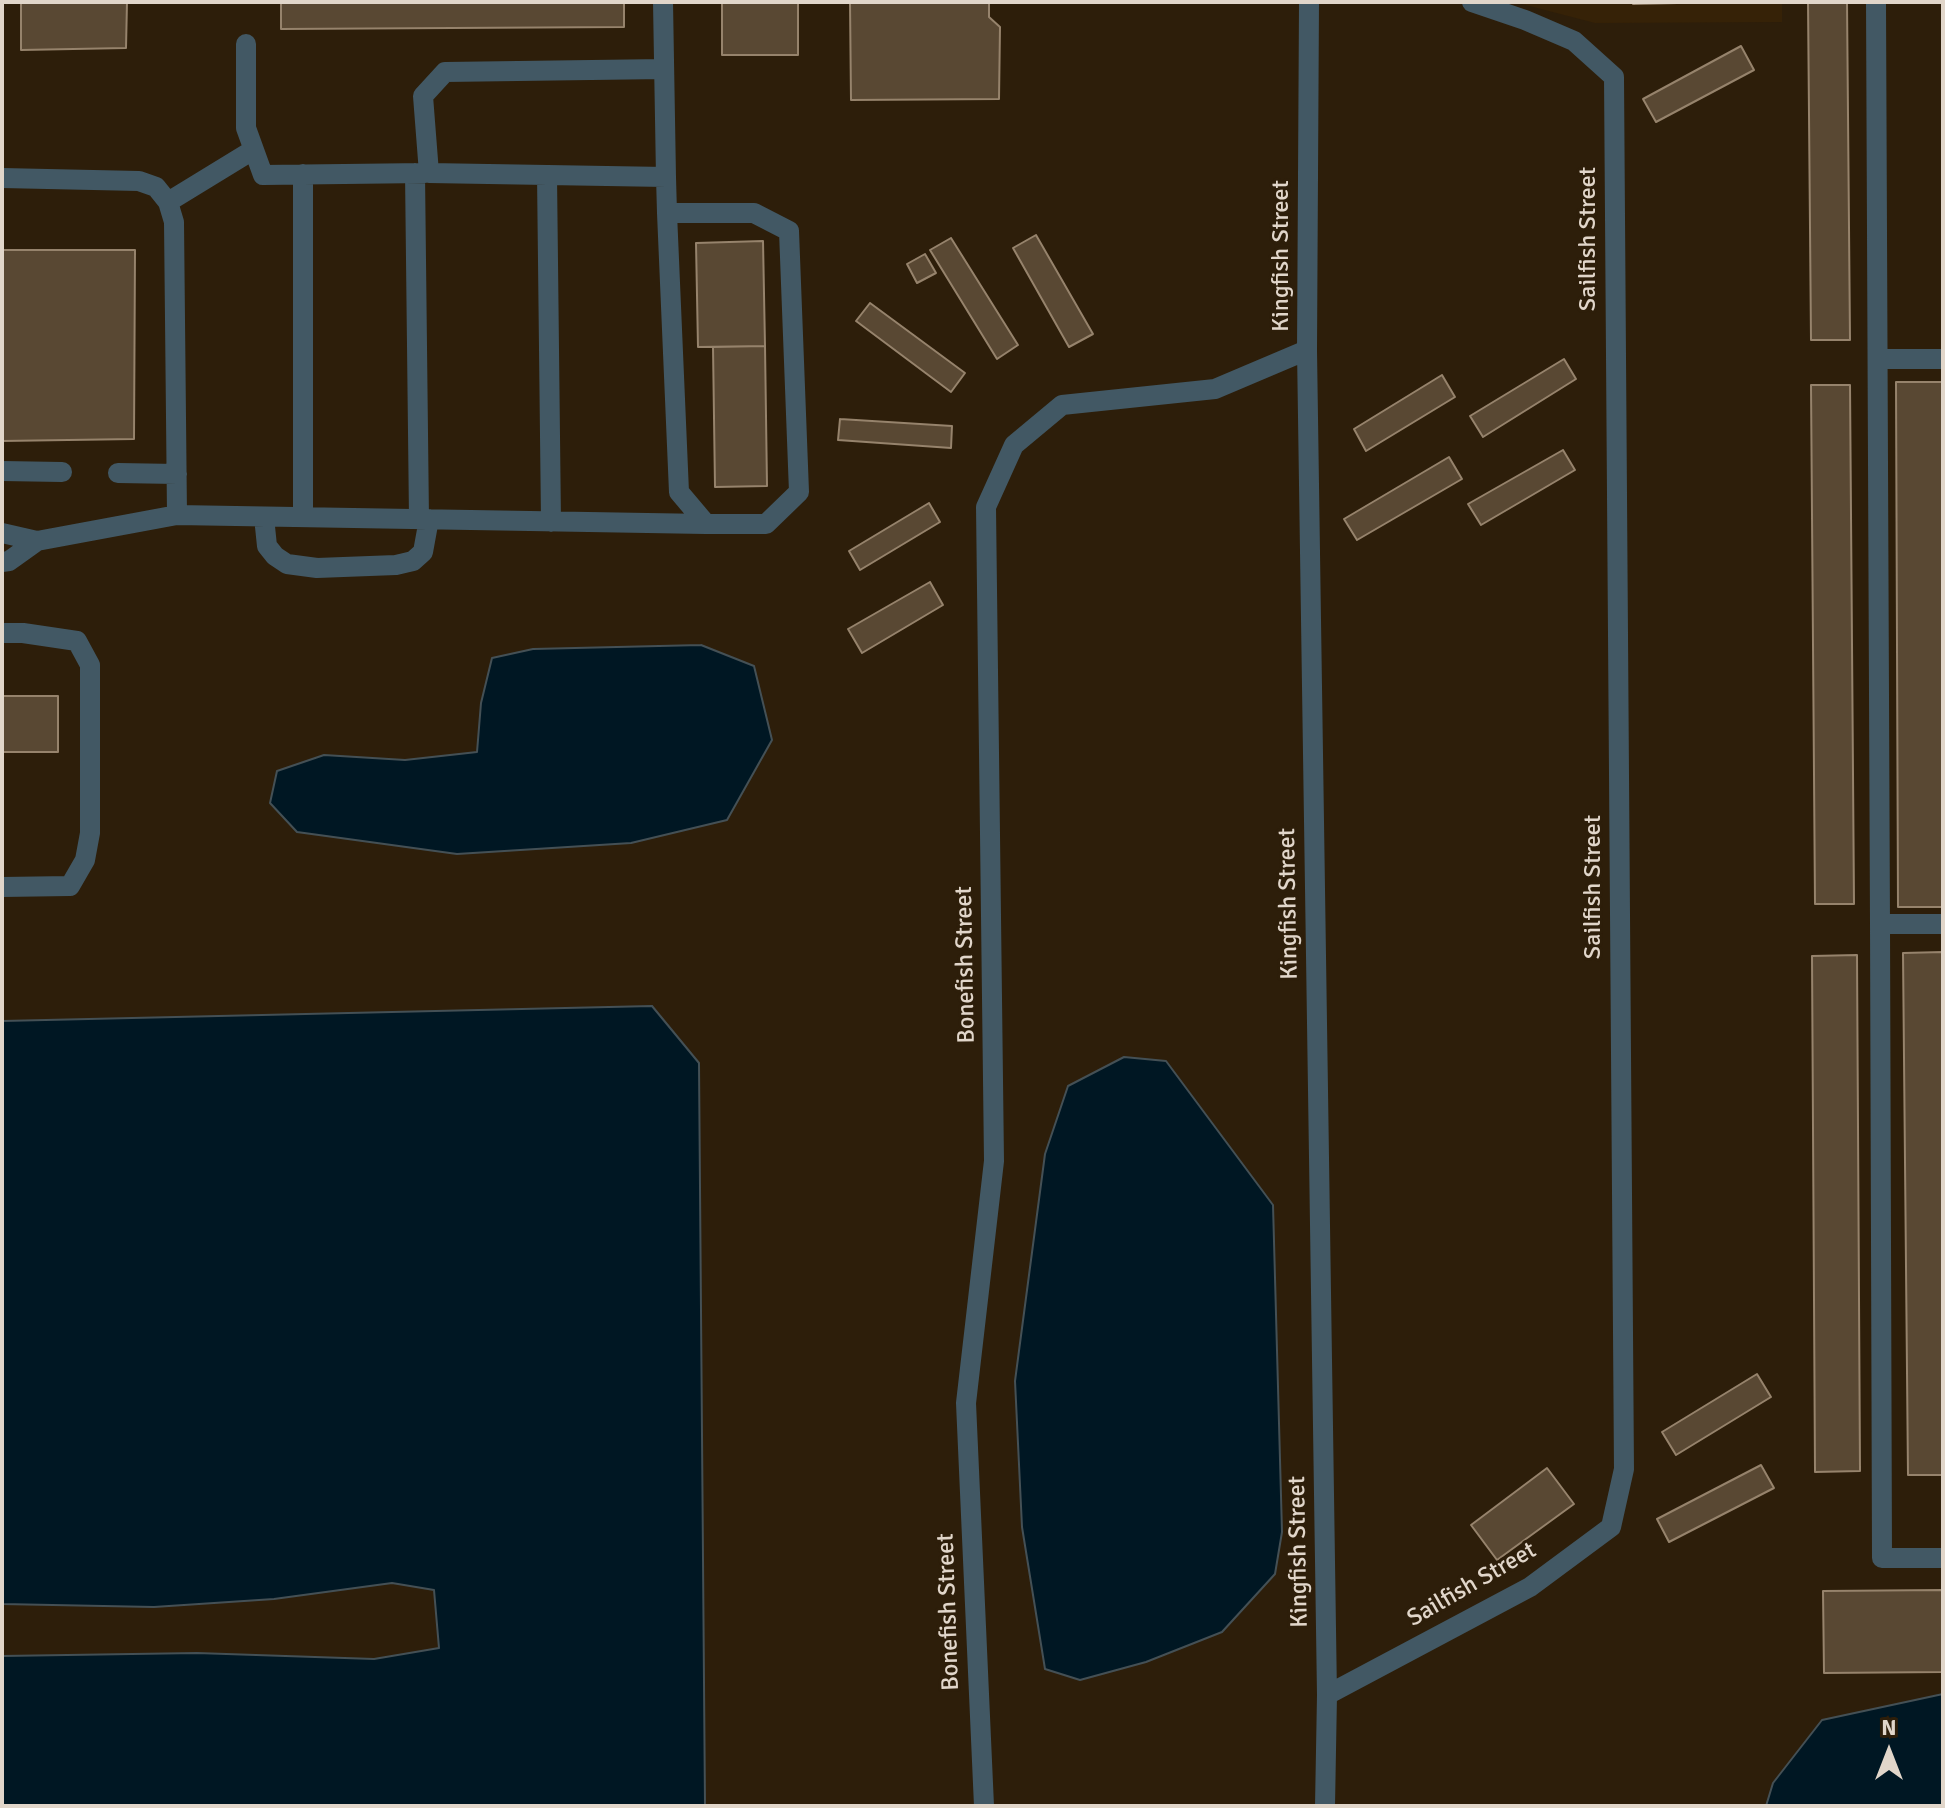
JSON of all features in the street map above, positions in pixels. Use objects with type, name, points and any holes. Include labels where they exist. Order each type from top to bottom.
[{"type":"lane","points":[[663,2],[667,213],[679,492],[706,524]]},
{"type":"lane","name":"Kingfish Street","points":[[1309,2],[1307,350],[1327,1695],[1325,1806]]},
{"type":"lane","name":"Sailfish Street","points":[[1327,1695],[1530,1587],[1611,1527],[1624,1469],[1614,77],[1574,41],[1472,2]]},
{"type":"lane","points":[[1876,2],[1882,1558],[1943,1558]]},
{"type":"lane","points":[[246,44],[246,128],[263,175],[422,173],[666,177]]},
{"type":"lane","points":[[264,517],[267,546],[287,564],[317,568],[396,565],[413,561],[423,552],[423,96],[445,72],[664,69]]},
{"type":"lane","points":[[168,202],[253,150]]},
{"type":"lane","points":[[303,174],[303,517]]},
{"type":"lane","points":[[547,175],[551,522]]},
{"type":"lane","points":[[2,178],[139,181],[156,187],[168,202],[174,222],[177,515]]},
{"type":"lane","points":[[2,533],[37,541],[177,515],[766,524],[799,492],[789,231],[754,213],[667,213]]},
{"type":"lane","name":"Bonefish Street","points":[[984,1806],[966,1403],[994,1161],[986,507],[1014,445],[1062,405],[1215,389],[1307,350]]},
{"type":"lane","points":[[1879,359],[1943,359]]},
{"type":"lane","points":[[2,471],[62,472]]},
{"type":"lane","points":[[118,473],[177,474]]},
{"type":"lane","points":[[2,562],[9,561],[37,541]]},
{"type":"lane","points":[[2,633],[77,641],[90,665],[90,833],[85,860],[70,886],[2,887]]},
{"type":"lane","points":[[1880,924],[1943,924]]},
{"type":"shaded area","points":[[1514,2],[1782,2],[1782,22],[1595,23]]},
{"type":"water","points":[[701,645],[754,666],[772,740],[727,820],[631,843],[457,854],[297,832],[270,803],[277,771],[324,755],[405,760],[477,752],[481,703],[492,658],[533,649]]},
{"type":"water","points":[[652,1006],[699,1063],[705,1806],[2,1806],[2,1656],[197,1653],[374,1659],[439,1648],[434,1590],[392,1583],[274,1599],[154,1607],[2,1604],[2,1021]]},
{"type":"water","points":[[1124,1057],[1166,1061],[1273,1205],[1282,1532],[1275,1574],[1222,1632],[1146,1662],[1080,1680],[1045,1669],[1022,1527],[1015,1381],[1045,1154],[1068,1086]]},
{"type":"water","points":[[1943,1694],[1943,1806],[1766,1806],[1773,1783],[1822,1720]]},
{"type":"building","points":[[21,2],[127,2],[126,48],[21,50]]},
{"type":"building","points":[[281,2],[624,2],[624,27],[281,29]]},
{"type":"building","points":[[722,2],[798,2],[798,55],[722,55]]},
{"type":"building","points":[[850,2],[989,2],[989,17],[1000,27],[999,99],[851,100]]},
{"type":"building","points":[[1633,2],[1722,2],[1633,4]]},
{"type":"building","points":[[1808,2],[1847,2],[1850,340],[1811,340]]},
{"type":"building","points":[[1741,46],[1754,70],[1656,122],[1643,99]]},
{"type":"building","points":[[1036,235],[1093,334],[1069,347],[1013,248]]},
{"type":"building","points":[[951,238],[1018,345],[997,359],[930,250]]},
{"type":"building","points":[[763,241],[765,346],[698,347],[696,243]]},
{"type":"building","points":[[2,250],[135,250],[134,439],[2,441]]},
{"type":"building","points":[[925,254],[936,273],[917,283],[907,264]]},
{"type":"building","points":[[870,303],[965,373],[951,392],[856,321]]},
{"type":"building","points":[[765,346],[767,486],[715,487],[713,347]]},
{"type":"building","points":[[1564,359],[1576,379],[1483,437],[1470,416]]},
{"type":"building","points":[[1442,375],[1455,397],[1366,451],[1354,429]]},
{"type":"building","points":[[1896,382],[1943,382],[1943,907],[1898,907]]},
{"type":"building","points":[[1811,385],[1850,385],[1854,904],[1815,904]]},
{"type":"building","points":[[840,419],[952,426],[951,448],[838,440]]},
{"type":"building","points":[[1563,450],[1575,470],[1481,525],[1468,504]]},
{"type":"building","points":[[1449,457],[1462,479],[1357,540],[1344,519]]},
{"type":"building","points":[[929,503],[940,522],[860,570],[849,551]]},
{"type":"building","points":[[930,582],[943,605],[862,653],[848,629]]},
{"type":"building","points":[[2,696],[58,696],[58,752],[2,752]]},
{"type":"building","points":[[1943,952],[1943,1475],[1908,1475],[1903,953]]},
{"type":"building","points":[[1857,955],[1860,1471],[1815,1472],[1812,956]]},
{"type":"building","points":[[1757,1374],[1771,1397],[1676,1455],[1662,1432]]},
{"type":"building","points":[[1761,1465],[1774,1488],[1669,1542],[1657,1519]]},
{"type":"building","points":[[1547,1468],[1574,1504],[1497,1560],[1471,1525]]},
{"type":"building","points":[[1943,1590],[1943,1672],[1824,1673],[1823,1591]]}]
